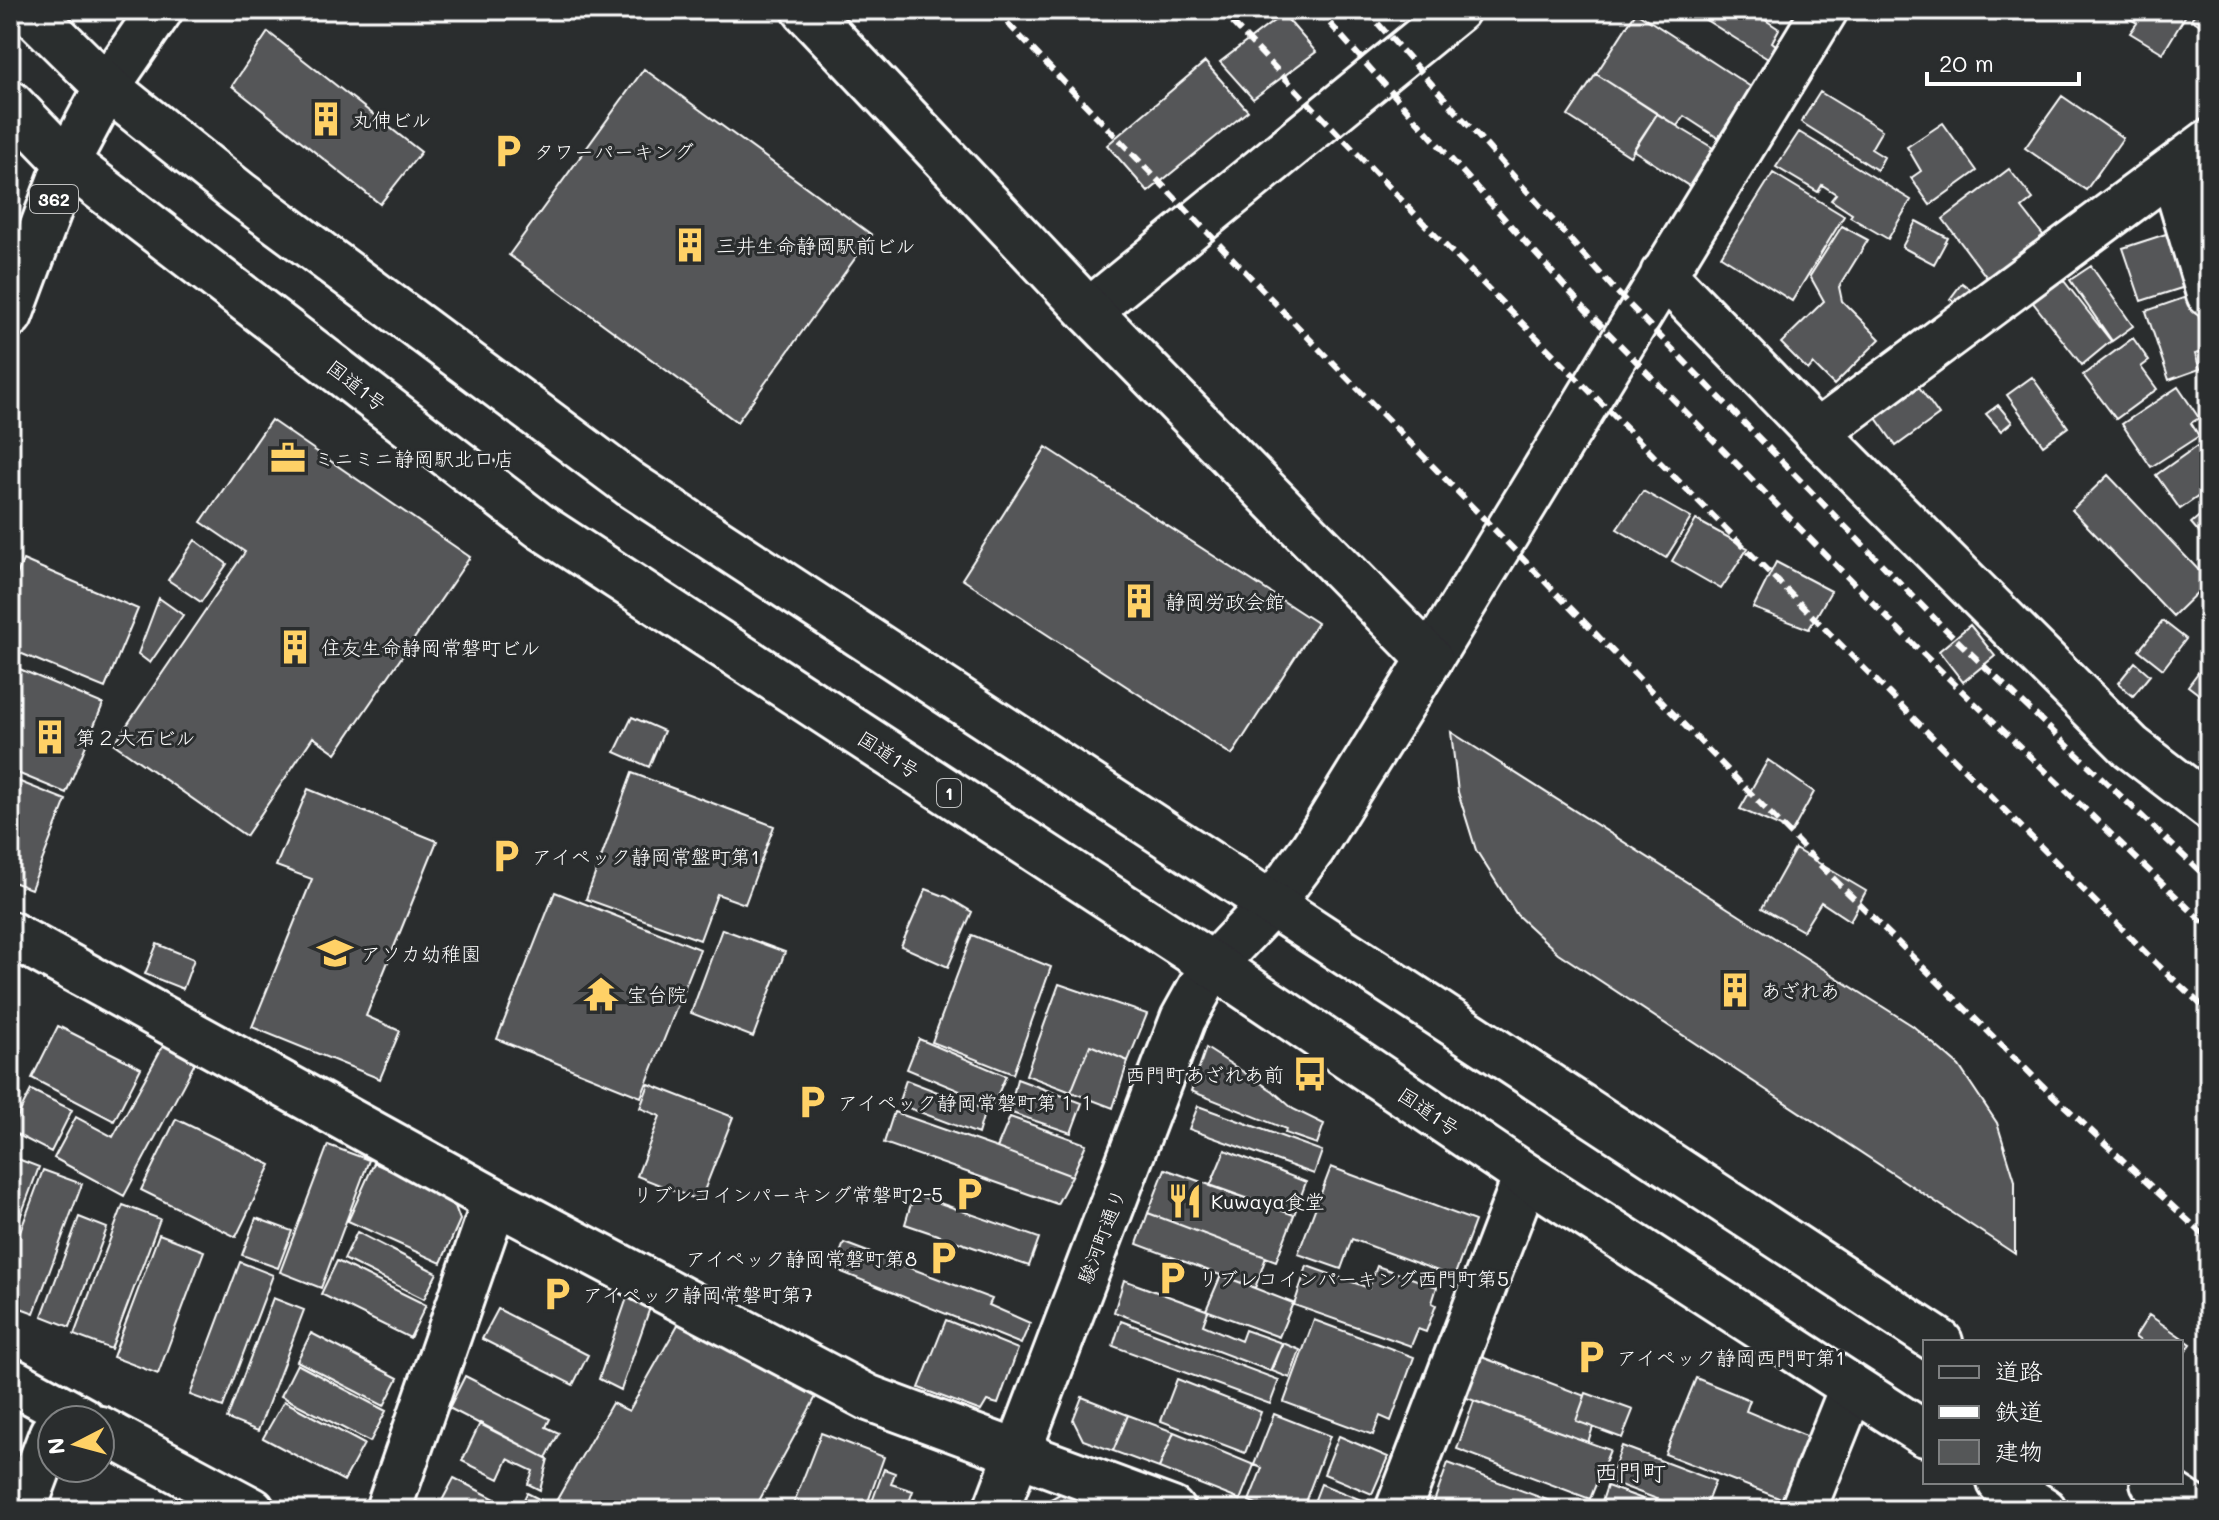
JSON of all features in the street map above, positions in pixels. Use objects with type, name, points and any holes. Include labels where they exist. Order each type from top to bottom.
[{"type":"main road","points":[[29,10],[107,87],[239,193],[630,484],[1937,1340]]},
{"type":"main road","points":[[107,87],[160,10]]},
{"type":"main road","points":[[805,10],[1089,311],[1430,659]]},
{"type":"main road","points":[[1089,311],[1457,10]]},
{"type":"main road","name":"駿河町通り","points":[[996,1510],[1183,1019],[1213,965],[1272,903],[1313,848],[1825,10]]},
{"type":"main road","name":"362","points":[[10,315],[67,162],[107,87]]},
{"type":"main road","name":"国道1号","points":[[10,103],[67,162],[540,526],[1213,965],[1526,1176],[1923,1433]]},
{"type":"main road","points":[[1817,433],[2209,142]]},
{"type":"main road","points":[[2172,170],[2209,294]]},
{"type":"main road","points":[[1663,274],[2131,747],[2209,807]]},
{"type":"main road","points":[[10,934],[495,1201],[869,1398],[1172,1510]]},
{"type":"main road","points":[[1398,1510],[1526,1176]]},
{"type":"main road","points":[[388,1510],[495,1201]]},
{"type":"main road","points":[[10,1380],[42,1404]]},
{"type":"main road","points":[[1803,1510],[1852,1388]]},
{"type":"main road","points":[[116,1438],[252,1510]]},
{"type":"main road","points":[[23,1510],[36,1481]]},
{"type":"main road","points":[[2003,1484],[2044,1510]]},
{"type":"main road","points":[[2156,1484],[2196,1510]]},
{"type":"building","points":[[1690,10],[1750,10],[1779,29],[1772,42],[1777,46],[1768,59]]},
{"type":"building","points":[[2115,10],[2189,10],[2163,53],[2130,33],[2137,23]]},
{"type":"building","points":[[2198,10],[2209,10],[2209,31],[2191,19]]},
{"type":"building","points":[[1636,12],[1751,87],[1718,138],[1684,116],[1677,126],[1596,74]]},
{"type":"building","points":[[1283,14],[1316,52],[1253,99],[1220,62]]},
{"type":"building","name":"丸伸ビル","points":[[268,32],[421,152],[380,204],[232,86]]},
{"type":"building","points":[[1205,62],[1248,111],[1148,192],[1107,145]]},
{"type":"building","name":"三井生命静岡駅前ビル","points":[[644,69],[872,235],[737,422],[509,255]]},
{"type":"building","points":[[1596,74],[1657,114],[1630,156],[1568,116]]},
{"type":"building","points":[[1820,92],[1882,130],[1871,149],[1884,157],[1877,170],[1801,122]]},
{"type":"building","points":[[2062,96],[2123,138],[2086,190],[2025,148]]},
{"type":"building","points":[[1657,114],[1713,148],[1689,186],[1633,150]]},
{"type":"building","points":[[1943,123],[1977,171],[1930,205],[1911,178],[1921,171],[1907,147]]},
{"type":"building","points":[[1799,132],[1911,200],[1888,239],[1850,217],[1852,214],[1831,200],[1836,194],[1822,185],[1818,192],[1776,167]]},
{"type":"building","points":[[2009,169],[2033,199],[2022,208],[2047,240],[1991,283],[1943,219]]},
{"type":"building","points":[[1773,173],[1844,216],[1792,301],[1721,256]]},
{"type":"building","points":[[1916,221],[1948,238],[1934,264],[1902,247]]},
{"type":"building","points":[[1842,226],[1868,240],[1839,287],[1842,301],[1880,339],[1834,385],[1813,364],[1808,370],[1781,343],[1824,301],[1810,276]]},
{"type":"building","points":[[2172,232],[2191,285],[2141,301],[2123,248]]},
{"type":"building","points":[[2091,266],[2133,326],[2112,341],[2070,280]]},
{"type":"building","points":[[2057,272],[2111,341],[2082,365],[2027,295]]},
{"type":"building","points":[[1962,283],[1977,294],[1962,306],[1950,299]]},
{"type":"building","points":[[2192,295],[2209,349],[2195,354],[2200,369],[2169,380],[2146,311]]},
{"type":"building","points":[[2133,338],[2149,361],[2141,367],[2157,389],[2116,419],[2083,375]]},
{"type":"building","points":[[2032,377],[2068,427],[2043,445],[2007,395]]},
{"type":"building","points":[[1919,387],[1939,415],[1896,446],[1876,418]]},
{"type":"building","points":[[2178,387],[2199,418],[2191,423],[2199,436],[2151,467],[2122,424]]},
{"type":"building","points":[[1998,405],[2012,422],[2001,431],[1986,414]]},
{"type":"building","name":"住友生命静岡常磐町ビル","points":[[271,420],[470,557],[336,753],[313,737],[246,836],[114,744],[245,552],[201,522]]},
{"type":"building","points":[[2197,446],[2209,464],[2206,474],[2209,489],[2180,509],[2156,475]]},
{"type":"building","name":"静岡労政会館","points":[[1046,447],[1317,623],[1232,755],[962,579]]},
{"type":"building","points":[[2108,475],[2209,581],[2173,616],[2072,510]]},
{"type":"building","points":[[1643,491],[1691,518],[1666,558],[1617,529]]},
{"type":"building","points":[[2209,508],[2209,544],[2191,523]]},
{"type":"building","points":[[1696,520],[1748,548],[1721,589],[1672,561]]},
{"type":"building","points":[[195,540],[227,564],[201,602],[168,580]]},
{"type":"building","points":[[23,560],[138,609],[105,688],[10,649],[10,592]]},
{"type":"building","points":[[1776,562],[1831,591],[1809,629],[1753,608]]},
{"type":"building","points":[[159,598],[183,615],[150,663],[138,654]]},
{"type":"building","points":[[2163,621],[2186,639],[2163,669],[2139,650]]},
{"type":"building","points":[[1970,625],[1995,656],[1963,682],[1939,651]]},
{"type":"building","points":[[2209,658],[2209,702],[2188,686]]},
{"type":"building","points":[[2135,662],[2150,675],[2133,696],[2118,683]]},
{"type":"building","name":"第２大石ビル","points":[[10,665],[103,704],[66,793],[10,770]]},
{"type":"building","points":[[632,717],[664,731],[649,767],[615,752]]},
{"type":"building","name":"あざれあ","points":[[1451,732],[1913,1026],[1959,1066],[1997,1123],[2015,1181],[2015,1254],[1558,953],[1517,915],[1476,850],[1458,792]]},
{"type":"building","points":[[1768,760],[1814,792],[1792,832],[1740,809]]},
{"type":"building","points":[[632,773],[774,826],[745,904],[717,894],[700,940],[586,899]]},
{"type":"building","points":[[10,778],[66,800],[31,889],[10,881]]},
{"type":"building","points":[[308,789],[437,841],[366,1016],[400,1031],[380,1079],[252,1027],[312,879],[276,866]]},
{"type":"building","points":[[1795,849],[1866,891],[1850,921],[1821,902],[1803,931],[1762,908]]},
{"type":"building","points":[[926,889],[972,912],[948,967],[901,946]]},
{"type":"building","points":[[555,892],[700,949],[641,1097],[497,1039]]},
{"type":"building","points":[[722,929],[785,952],[753,1037],[691,1013]]},
{"type":"building","points":[[972,935],[1051,967],[1013,1074],[932,1042]]},
{"type":"building","points":[[157,944],[194,959],[183,989],[145,974]]},
{"type":"building","points":[[1059,984],[1147,1014],[1128,1061],[1090,1045],[1071,1092],[1026,1075]]},
{"type":"building","points":[[58,1026],[141,1068],[114,1121],[32,1078]]},
{"type":"building","points":[[919,1039],[1006,1076],[993,1105],[907,1069]]},
{"type":"building","points":[[164,1044],[196,1061],[124,1196],[54,1158],[76,1117],[113,1137]]},
{"type":"building","points":[[1090,1045],[1128,1061],[1113,1108],[1071,1092]]},
{"type":"building","points":[[1206,1048],[1273,1091],[1293,1109],[1324,1124],[1317,1144],[1191,1091]]},
{"type":"building","points":[[1017,1079],[1082,1103],[1071,1133],[1009,1112]]},
{"type":"building","points":[[906,1080],[985,1110],[978,1134],[898,1104]]},
{"type":"building","points":[[649,1084],[733,1117],[700,1201],[637,1176],[660,1116],[640,1108]]},
{"type":"building","points":[[31,1090],[72,1110],[51,1152],[10,1131]]},
{"type":"building","points":[[1198,1106],[1322,1151],[1314,1174],[1189,1129]]},
{"type":"building","points":[[894,1112],[1072,1176],[1057,1204],[884,1143]]},
{"type":"building","points":[[1010,1117],[1086,1144],[1072,1176],[997,1148]]},
{"type":"building","points":[[176,1119],[271,1165],[236,1237],[141,1190]]},
{"type":"building","points":[[328,1145],[369,1160],[321,1288],[280,1272]]},
{"type":"building","points":[[1225,1150],[1306,1182],[1294,1215],[1210,1186]]},
{"type":"building","points":[[10,1156],[39,1167],[10,1244]]},
{"type":"building","points":[[374,1163],[452,1198],[460,1220],[441,1263],[348,1221]]},
{"type":"building","points":[[1331,1167],[1475,1221],[1454,1277],[1352,1239],[1341,1269],[1298,1254]]},
{"type":"building","points":[[1165,1169],[1294,1215],[1276,1261],[1148,1213]]},
{"type":"building","points":[[43,1170],[82,1184],[34,1313],[10,1304],[10,1259]]},
{"type":"building","points":[[914,1194],[1039,1238],[1029,1266],[905,1224]]},
{"type":"building","points":[[123,1205],[160,1219],[111,1349],[74,1335]]},
{"type":"building","points":[[1148,1213],[1266,1257],[1255,1288],[1137,1244]]},
{"type":"building","points":[[79,1217],[107,1228],[70,1327],[42,1316]]},
{"type":"building","points":[[256,1218],[292,1231],[278,1268],[242,1255]]},
{"type":"building","points":[[357,1232],[437,1273],[424,1299],[344,1259]]},
{"type":"building","points":[[159,1234],[204,1251],[158,1374],[113,1357]]},
{"type":"building","points":[[844,1243],[992,1299],[989,1305],[1030,1323],[1021,1344],[834,1269]]},
{"type":"building","points":[[337,1261],[426,1305],[410,1338],[321,1294]]},
{"type":"building","points":[[240,1262],[273,1275],[223,1407],[190,1395]]},
{"type":"building","points":[[1307,1266],[1369,1288],[1377,1266],[1437,1287],[1432,1303],[1436,1305],[1426,1332],[1418,1329],[1411,1346],[1294,1305]]},
{"type":"building","points":[[1221,1275],[1293,1303],[1279,1337],[1206,1310]]},
{"type":"building","points":[[1124,1280],[1208,1311],[1203,1325],[1241,1341],[1245,1330],[1282,1343],[1270,1371],[1114,1312]]},
{"type":"building","points":[[629,1292],[652,1302],[621,1390],[599,1379]]},
{"type":"building","points":[[273,1298],[304,1310],[258,1431],[227,1419]]},
{"type":"building","points":[[498,1309],[588,1355],[573,1385],[482,1339]]},
{"type":"building","points":[[2149,1315],[2191,1344],[2183,1355],[2183,1340],[2139,1340],[2135,1337]]},
{"type":"building","points":[[946,1320],[1018,1349],[998,1404],[987,1401],[981,1411],[919,1388]]},
{"type":"building","points":[[1314,1320],[1414,1357],[1391,1421],[1380,1416],[1373,1435],[1284,1402]]},
{"type":"building","points":[[680,1321],[817,1395],[754,1510],[551,1510],[612,1403],[629,1411]]},
{"type":"building","points":[[1121,1321],[1279,1380],[1270,1404],[1113,1346]]},
{"type":"building","points":[[311,1333],[398,1378],[384,1406],[297,1361]]},
{"type":"building","points":[[1283,1343],[1300,1350],[1290,1378],[1272,1371]]},
{"type":"building","points":[[1479,1356],[1585,1396],[1576,1421],[1593,1427],[1588,1442],[1464,1397]]},
{"type":"building","points":[[297,1364],[386,1411],[370,1442],[281,1396]]},
{"type":"building","points":[[465,1376],[550,1419],[546,1427],[559,1433],[546,1458],[449,1408]]},
{"type":"building","points":[[1696,1378],[1750,1400],[1746,1411],[1811,1438],[1784,1500],[1665,1454]]},
{"type":"building","points":[[1177,1379],[1261,1412],[1245,1453],[1161,1421]]},
{"type":"building","points":[[1586,1393],[1633,1410],[1622,1438],[1576,1421]]},
{"type":"building","points":[[1082,1397],[1128,1415],[1113,1451],[1083,1440],[1073,1420]]},
{"type":"building","points":[[284,1401],[364,1444],[344,1481],[263,1438]]},
{"type":"building","points":[[1474,1401],[1610,1450],[1590,1499],[1457,1449]]},
{"type":"building","points":[[1274,1414],[1330,1436],[1302,1510],[1272,1510],[1249,1501],[1262,1468],[1254,1465]]},
{"type":"building","points":[[1128,1415],[1174,1432],[1159,1468],[1113,1451]]},
{"type":"building","points":[[480,1423],[548,1459],[540,1490],[528,1484],[533,1471],[508,1459],[499,1479],[462,1461]]},
{"type":"building","points":[[1174,1432],[1254,1465],[1240,1500],[1159,1468]]},
{"type":"building","points":[[821,1433],[884,1457],[865,1510],[791,1510]]},
{"type":"building","points":[[1339,1436],[1388,1457],[1372,1494],[1324,1474]]},
{"type":"building","points":[[1622,1446],[1715,1481],[1704,1510],[1686,1510],[1609,1481]]},
{"type":"building","points":[[1448,1463],[1574,1510],[1431,1510]]},
{"type":"building","points":[[884,1469],[895,1473],[891,1484],[913,1491],[906,1510],[869,1510]]},
{"type":"building","points":[[454,1478],[499,1501],[494,1510],[437,1510]]},
{"type":"building","points":[[1321,1484],[1369,1503],[1366,1510],[1311,1510]]},
{"type":"building","points":[[1607,1486],[1673,1510],[1599,1510]]},
{"type":"building","points":[[1069,1489],[1115,1510],[1043,1510],[1047,1501]]},
{"type":"building","points":[[527,1493],[541,1500],[536,1510],[519,1510]]},
{"type":"building","points":[[45,1497],[77,1510],[39,1510]]},
{"type":"railway","points":[[995,10],[1826,871],[2044,1087],[2209,1240]]},
{"type":"railway","points":[[1220,10],[1436,236],[2158,965],[2209,1012]]},
{"type":"railway","points":[[1318,10],[1586,310],[1915,646],[2209,928]]},
{"type":"railway","points":[[1366,10],[1614,289],[1940,624],[2209,880]]},
{"type":"place","name":"丸伸ビル","points":[[326,119]]},
{"type":"place","name":"タワーパーキング","points":[[508,151]]},
{"type":"place","name":"三井生命静岡駅前ビル","points":[[690,245]]},
{"type":"place","name":"ミニミニ静岡駅北口店","points":[[288,458]]},
{"type":"place","name":"静岡労政会館","points":[[1139,601]]},
{"type":"place","name":"住友生命静岡常磐町ビル","points":[[295,647]]},
{"type":"place","name":"第２大石ビル","points":[[50,737]]},
{"type":"place","name":"アイペック静岡常盤町第1","points":[[506,856]]},
{"type":"place","name":"アソカ幼稚園","points":[[335,953]]},
{"type":"place","name":"あざれあ","points":[[1735,990]]},
{"type":"place","name":"宝台院","points":[[601,994]]},
{"type":"place","name":"西門町あざれあ前","points":[[1310,1074]]},
{"type":"place","name":"アイペック静岡常磐町第１１","points":[[812,1102]]},
{"type":"place","name":"リブレコインパーキング常磐町2-5","points":[[969,1194]]},
{"type":"place","name":"Kuwaya食堂","points":[[1185,1201]]},
{"type":"place","name":"アイペック静岡常磐町第8","points":[[943,1258]]},
{"type":"place","name":"リブレコインパーキング西門町第5","points":[[1172,1278]]},
{"type":"place","name":"アイペック静岡常磐町第7","points":[[557,1294]]},
{"type":"place","name":"アイペック静岡西門町第1","points":[[1591,1357]]},
{"type":"district","name":"西門町","points":[[1630,1471]]}]
